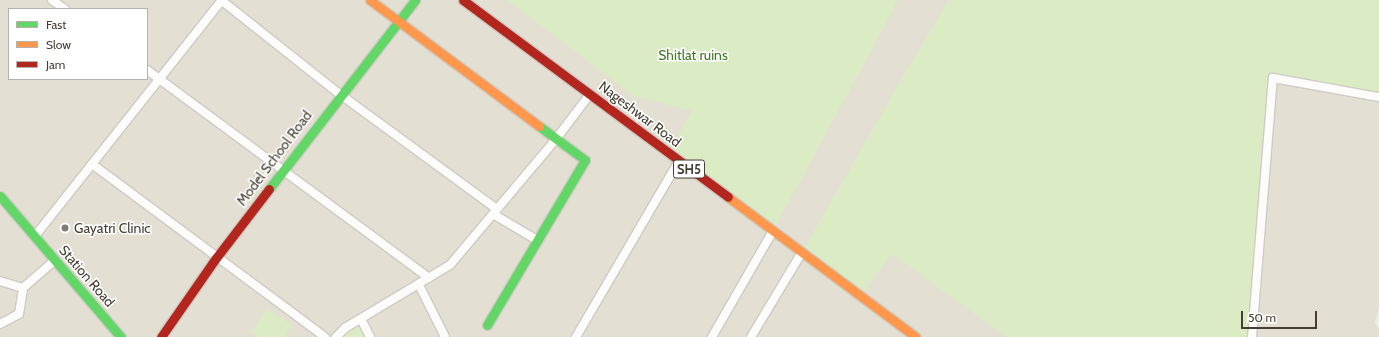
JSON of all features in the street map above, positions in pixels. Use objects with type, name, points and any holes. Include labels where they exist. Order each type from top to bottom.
[{"type":"street","points":[[52,0],[64,8]]},
{"type":"street","points":[[34,236],[222,0],[341,95],[495,211],[537,240]]},
{"type":"street","points":[[370,0],[584,160],[487,325]]},
{"type":"street","name":"Model School Road","points":[[161,337],[216,258],[415,0]]},
{"type":"street","name":"Nageshwar Road","points":[[463,0],[916,337]]},
{"type":"street","points":[[148,71],[429,278]]},
{"type":"street","points":[[1252,337],[1273,78],[1379,97]]},
{"type":"street","points":[[336,337],[345,328],[419,285],[450,265],[556,139],[590,94]]},
{"type":"street","points":[[576,337],[679,160]]},
{"type":"street","points":[[92,164],[216,258],[325,337]]},
{"type":"street","name":"Station Road","points":[[0,196],[121,337]]},
{"type":"street","points":[[712,337],[773,231]]},
{"type":"street","points":[[751,337],[802,252]]},
{"type":"street","points":[[0,324],[19,314],[23,288],[55,260]]},
{"type":"street","points":[[0,281],[23,288]]},
{"type":"street","points":[[419,285],[446,337]]},
{"type":"street","points":[[361,319],[370,337]]},
{"type":"shaded area","points":[[0,0],[1379,0],[1379,307],[1375,323],[1379,329],[1379,337],[0,337]]},
{"type":"green space","name":"Shitlat ruins","points":[[507,0],[898,0],[773,231],[668,153],[692,111],[634,96]]},
{"type":"green space","points":[[949,0],[1379,0],[1379,102],[1273,78],[1252,337],[1007,337],[892,254],[860,296],[802,252],[908,68],[867,76],[909,67]]},
{"type":"green space","points":[[267,309],[292,325],[285,337],[258,337],[251,332]]},
{"type":"green space","points":[[361,319],[370,337],[336,337]]},
{"type":"traffic: fast","points":[[269,189],[415,0]]},
{"type":"traffic: fast","points":[[487,325],[585,160],[539,126]]},
{"type":"traffic: fast","points":[[0,196],[121,337]]},
{"type":"traffic: slow","points":[[370,0],[539,126]]},
{"type":"traffic: slow","points":[[728,197],[916,337]]},
{"type":"traffic: jam","points":[[463,0],[728,197]]},
{"type":"traffic: jam","points":[[161,337],[216,258],[269,189]]},
{"type":"place","name":"Gayatri Clinic","points":[[65,228]]}]
